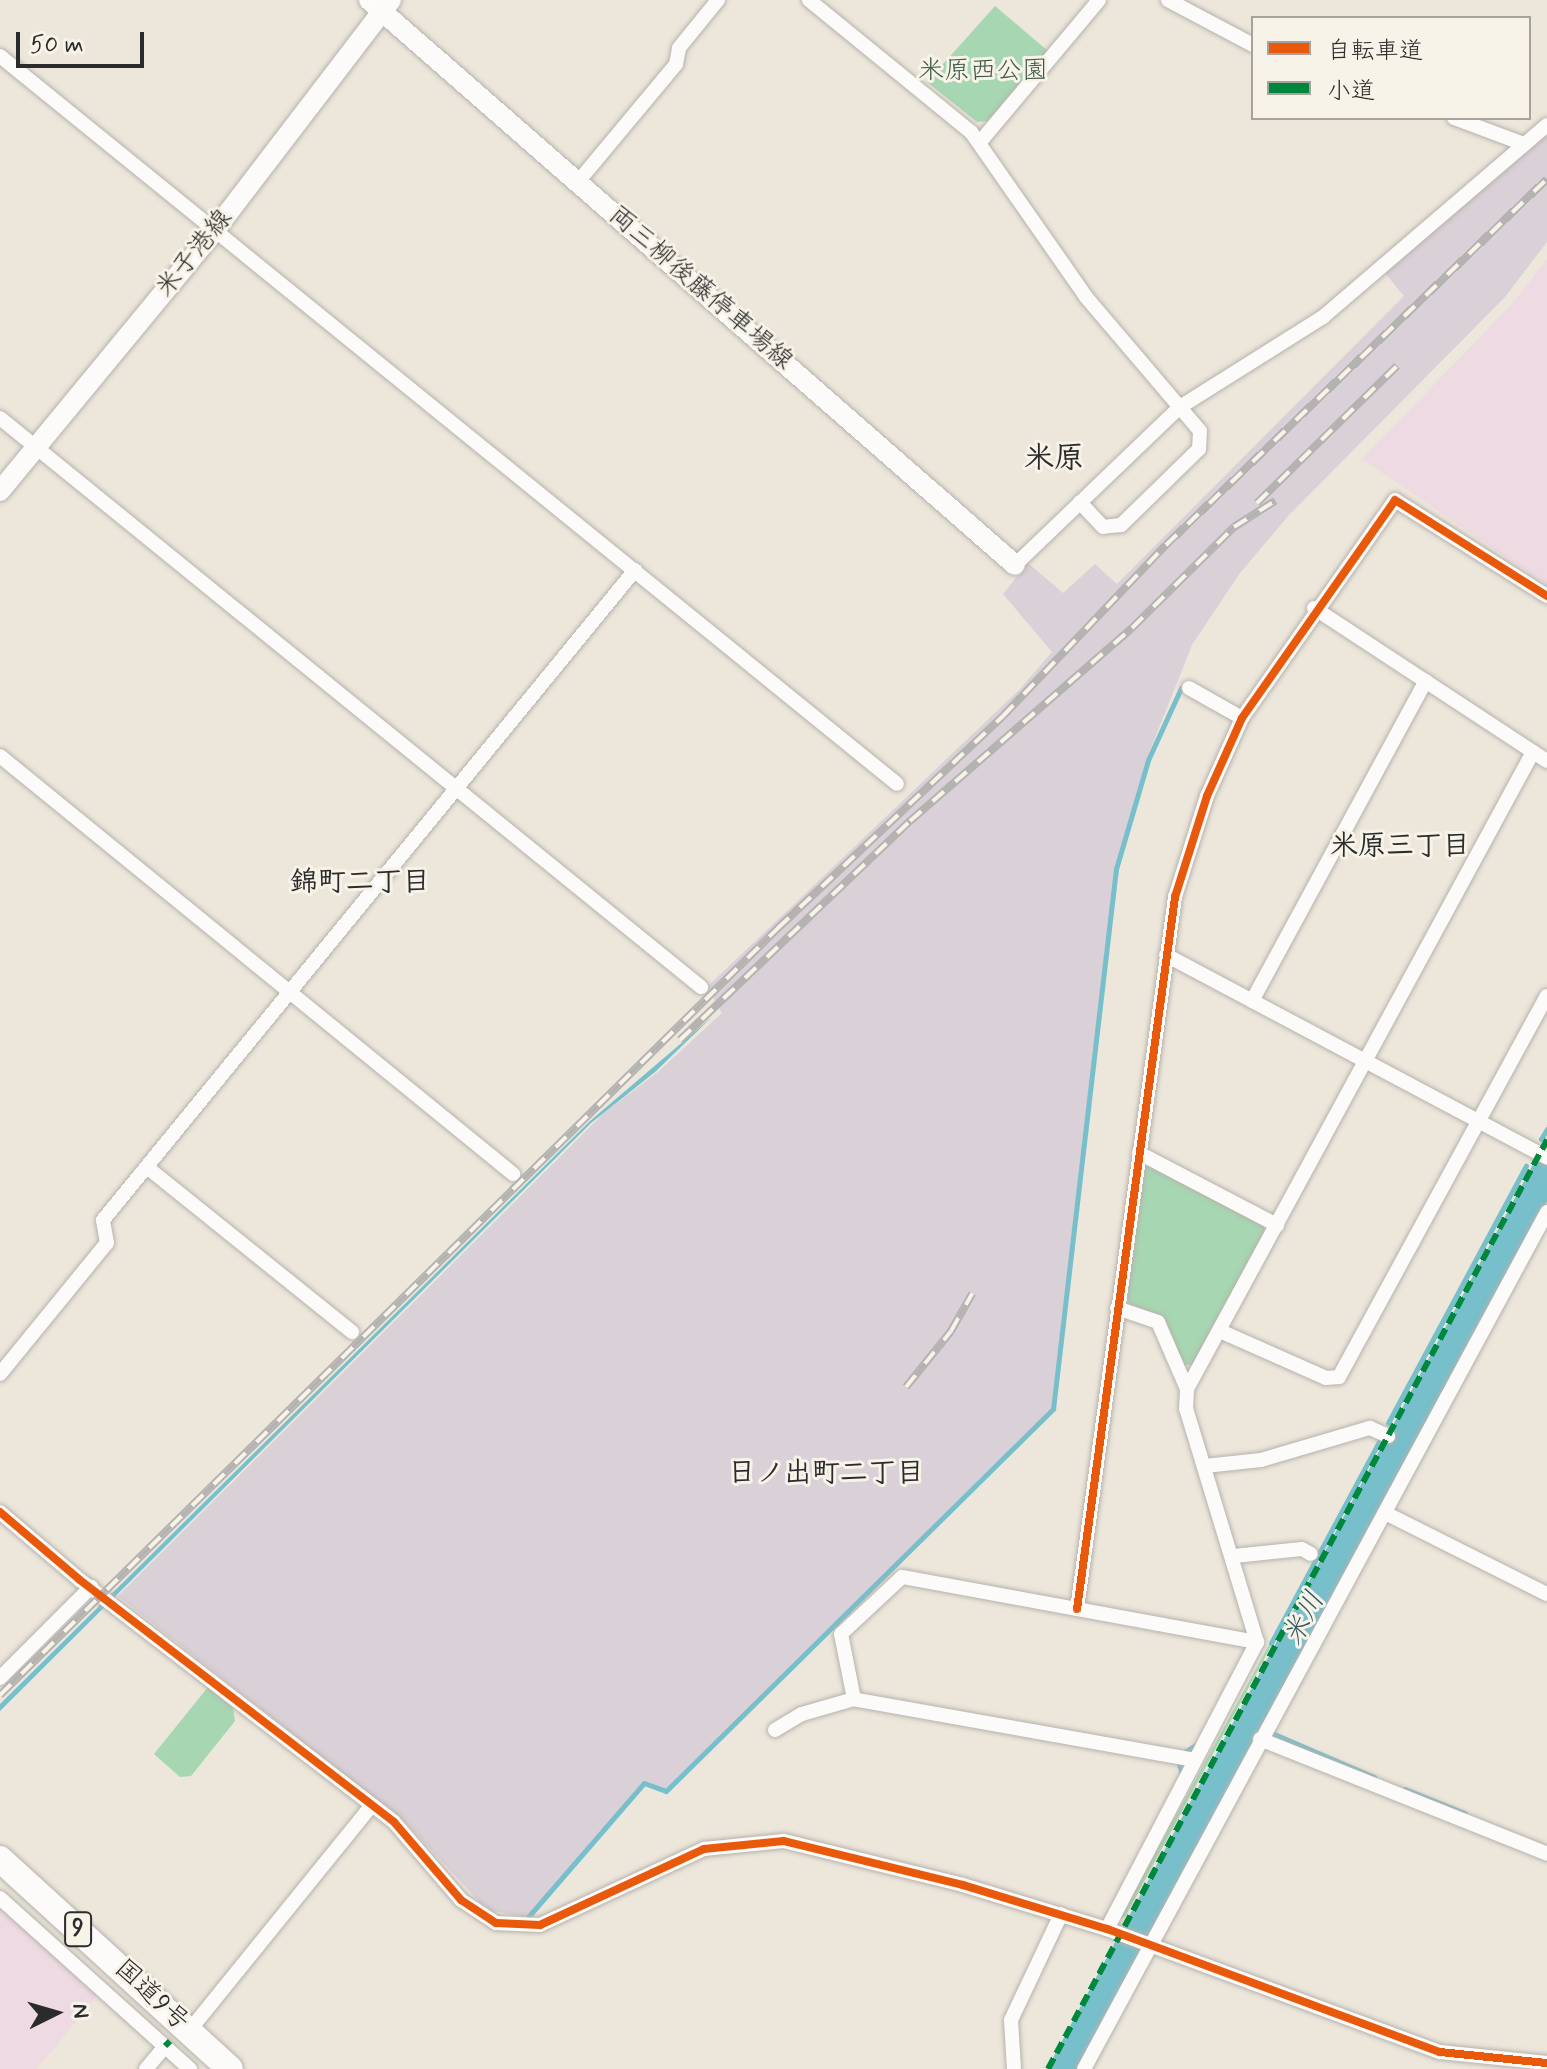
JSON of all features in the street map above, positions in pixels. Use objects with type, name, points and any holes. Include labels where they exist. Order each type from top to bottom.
[{"type":"highway","name":"国道9号","points":[[0,1859],[230,2069]]},
{"type":"main road","name":"両三柳後藤停車場線","points":[[369,0],[388,7],[577,183],[1015,565]]},
{"type":"main road","name":"米子港線","points":[[0,491],[215,230],[388,7],[409,0]]},
{"type":"street","points":[[577,183],[676,64],[679,48],[718,0]]},
{"type":"street","points":[[809,0],[980,142],[1086,297],[1200,431],[1202,443],[1121,525],[1103,527],[1080,502]]},
{"type":"street","points":[[980,142],[1099,0]]},
{"type":"street","points":[[1168,0],[1251,44]]},
{"type":"street","points":[[0,56],[897,784]]},
{"type":"street","points":[[1459,120],[1524,144]]},
{"type":"street","points":[[1015,565],[1180,407],[1323,317],[1547,125]]},
{"type":"street","points":[[0,418],[456,785],[701,987]]},
{"type":"street","points":[[1077,1609],[1166,955],[1185,858],[1242,718],[1314,608],[1395,500],[1547,596]]},
{"type":"street","points":[[0,1374],[107,1243],[103,1220],[635,570]]},
{"type":"street","points":[[1314,608],[1547,761]]},
{"type":"street","points":[[1252,1001],[1426,681]]},
{"type":"street","points":[[1189,688],[1242,718]]},
{"type":"street","points":[[1187,1389],[1533,752]]},
{"type":"street","points":[[0,756],[513,1174]]},
{"type":"street","points":[[1166,955],[1545,1157]]},
{"type":"street","points":[[1220,1331],[1326,1378],[1339,1377],[1547,996]]},
{"type":"street","points":[[1139,1153],[1277,1225]]},
{"type":"street","points":[[148,1168],[352,1332]]},
{"type":"street","points":[[1084,2069],[1148,1944],[1547,1212]]},
{"type":"street","points":[[1107,1929],[1257,1642],[1234,1556],[1186,1409],[1187,1389],[1158,1322],[1117,1308]]},
{"type":"street","points":[[1205,1466],[1261,1460],[1370,1428],[1388,1436]]},
{"type":"street","points":[[0,1512],[91,1587],[394,1822],[474,1911],[517,1927],[562,1916],[704,1849],[764,1840],[817,1846],[1107,1929],[1440,2052],[1547,2063]]},
{"type":"street","points":[[1385,1513],[1547,1594]]},
{"type":"street","points":[[1234,1556],[1302,1549],[1311,1554]]},
{"type":"street","points":[[854,1699],[841,1634],[898,1578],[1257,1642]]},
{"type":"street","points":[[0,1678],[91,1587]]},
{"type":"street","points":[[775,1730],[802,1714],[854,1699],[1195,1760]]},
{"type":"street","points":[[1260,1739],[1547,1854]]},
{"type":"street","points":[[189,2031],[371,1806]]},
{"type":"street","points":[[0,1898],[190,2069]]},
{"type":"street","points":[[1014,2069],[1011,2020],[1061,1914]]},
{"type":"street","points":[[146,2069],[165,2046]]},
{"type":"shaded area","points":[[1547,132],[1547,242],[1505,297],[1289,515],[1240,573],[1192,645],[1147,758],[1115,870],[1051,1410],[666,1790],[644,1783],[527,1917],[487,1910],[405,1822],[118,1596],[605,1112],[658,1072],[722,1013],[707,987],[1020,689],[1052,652],[1003,594],[1028,563],[1063,593],[1095,564],[1117,584],[1404,296],[1384,272]]},
{"type":"shaded area","points":[[1547,259],[1547,585],[1362,459],[1512,304]]},
{"type":"shaded area","points":[[0,1909],[97,1996],[37,2069],[0,2069]]},
{"type":"green space","name":"米原西公園","points":[[995,6],[1048,51],[988,121],[977,122],[927,82]]},
{"type":"green space","points":[[1150,1164],[1263,1224],[1265,1232],[1193,1365],[1181,1365],[1164,1317],[1130,1306],[1127,1299],[1144,1166]]},
{"type":"green space","points":[[1380,1441],[1125,1917],[1120,1918]]},
{"type":"green space","points":[[208,1687],[233,1708],[235,1721],[191,1776],[180,1777],[154,1754]]},
{"type":"water","points":[[712,1017],[655,1072],[591,1123],[0,1711],[0,1704],[590,1121]]},
{"type":"waterway","points":[[528,1917],[644,1783],[666,1791],[1053,1409],[1116,869],[1148,760],[1181,688]]},
{"type":"waterway","points":[[1541,1139],[1547,1129]]},
{"type":"waterway","points":[[1388,1423],[1526,1166]]},
{"type":"waterway","name":"米川","points":[[1064,2069],[1547,1170]]},
{"type":"waterway","points":[[1271,1643],[1379,1442]]},
{"type":"waterway","points":[[1274,1734],[1374,1777]]},
{"type":"waterway","points":[[1186,1751],[1199,1743]]},
{"type":"waterway","points":[[1179,1764],[1182,1774]]},
{"type":"waterway","points":[[1405,1789],[1464,1813]]},
{"type":"railway","points":[[0,1695],[778,928],[1003,716],[1166,545],[1547,179]]},
{"type":"railway","points":[[1257,503],[1397,366]]},
{"type":"railway","points":[[680,1040],[910,821],[1132,628],[1234,527],[1275,501]]},
{"type":"railway","points":[[906,1387],[951,1331],[972,1294]]},
{"type":"marked path","points":[[1048,2069],[1547,1140]]},
{"type":"marked path","points":[[165,2046],[170,2041]]},
{"type":"cycle path","points":[[1077,1609],[1175,897],[1207,796],[1242,718],[1395,500],[1547,596]]},
{"type":"cycle path","points":[[0,1512],[80,1580],[394,1822],[461,1900],[496,1923],[540,1925],[704,1849],[784,1841],[963,1885],[1107,1929],[1440,2052],[1547,2063]]},
{"type":"district","name":"米原","points":[[1054,459]]},
{"type":"district","name":"米原三丁目","points":[[1400,847]]},
{"type":"district","name":"錦町二丁目","points":[[360,883]]},
{"type":"district","name":"日ノ出町二丁目","points":[[826,1474]]}]
